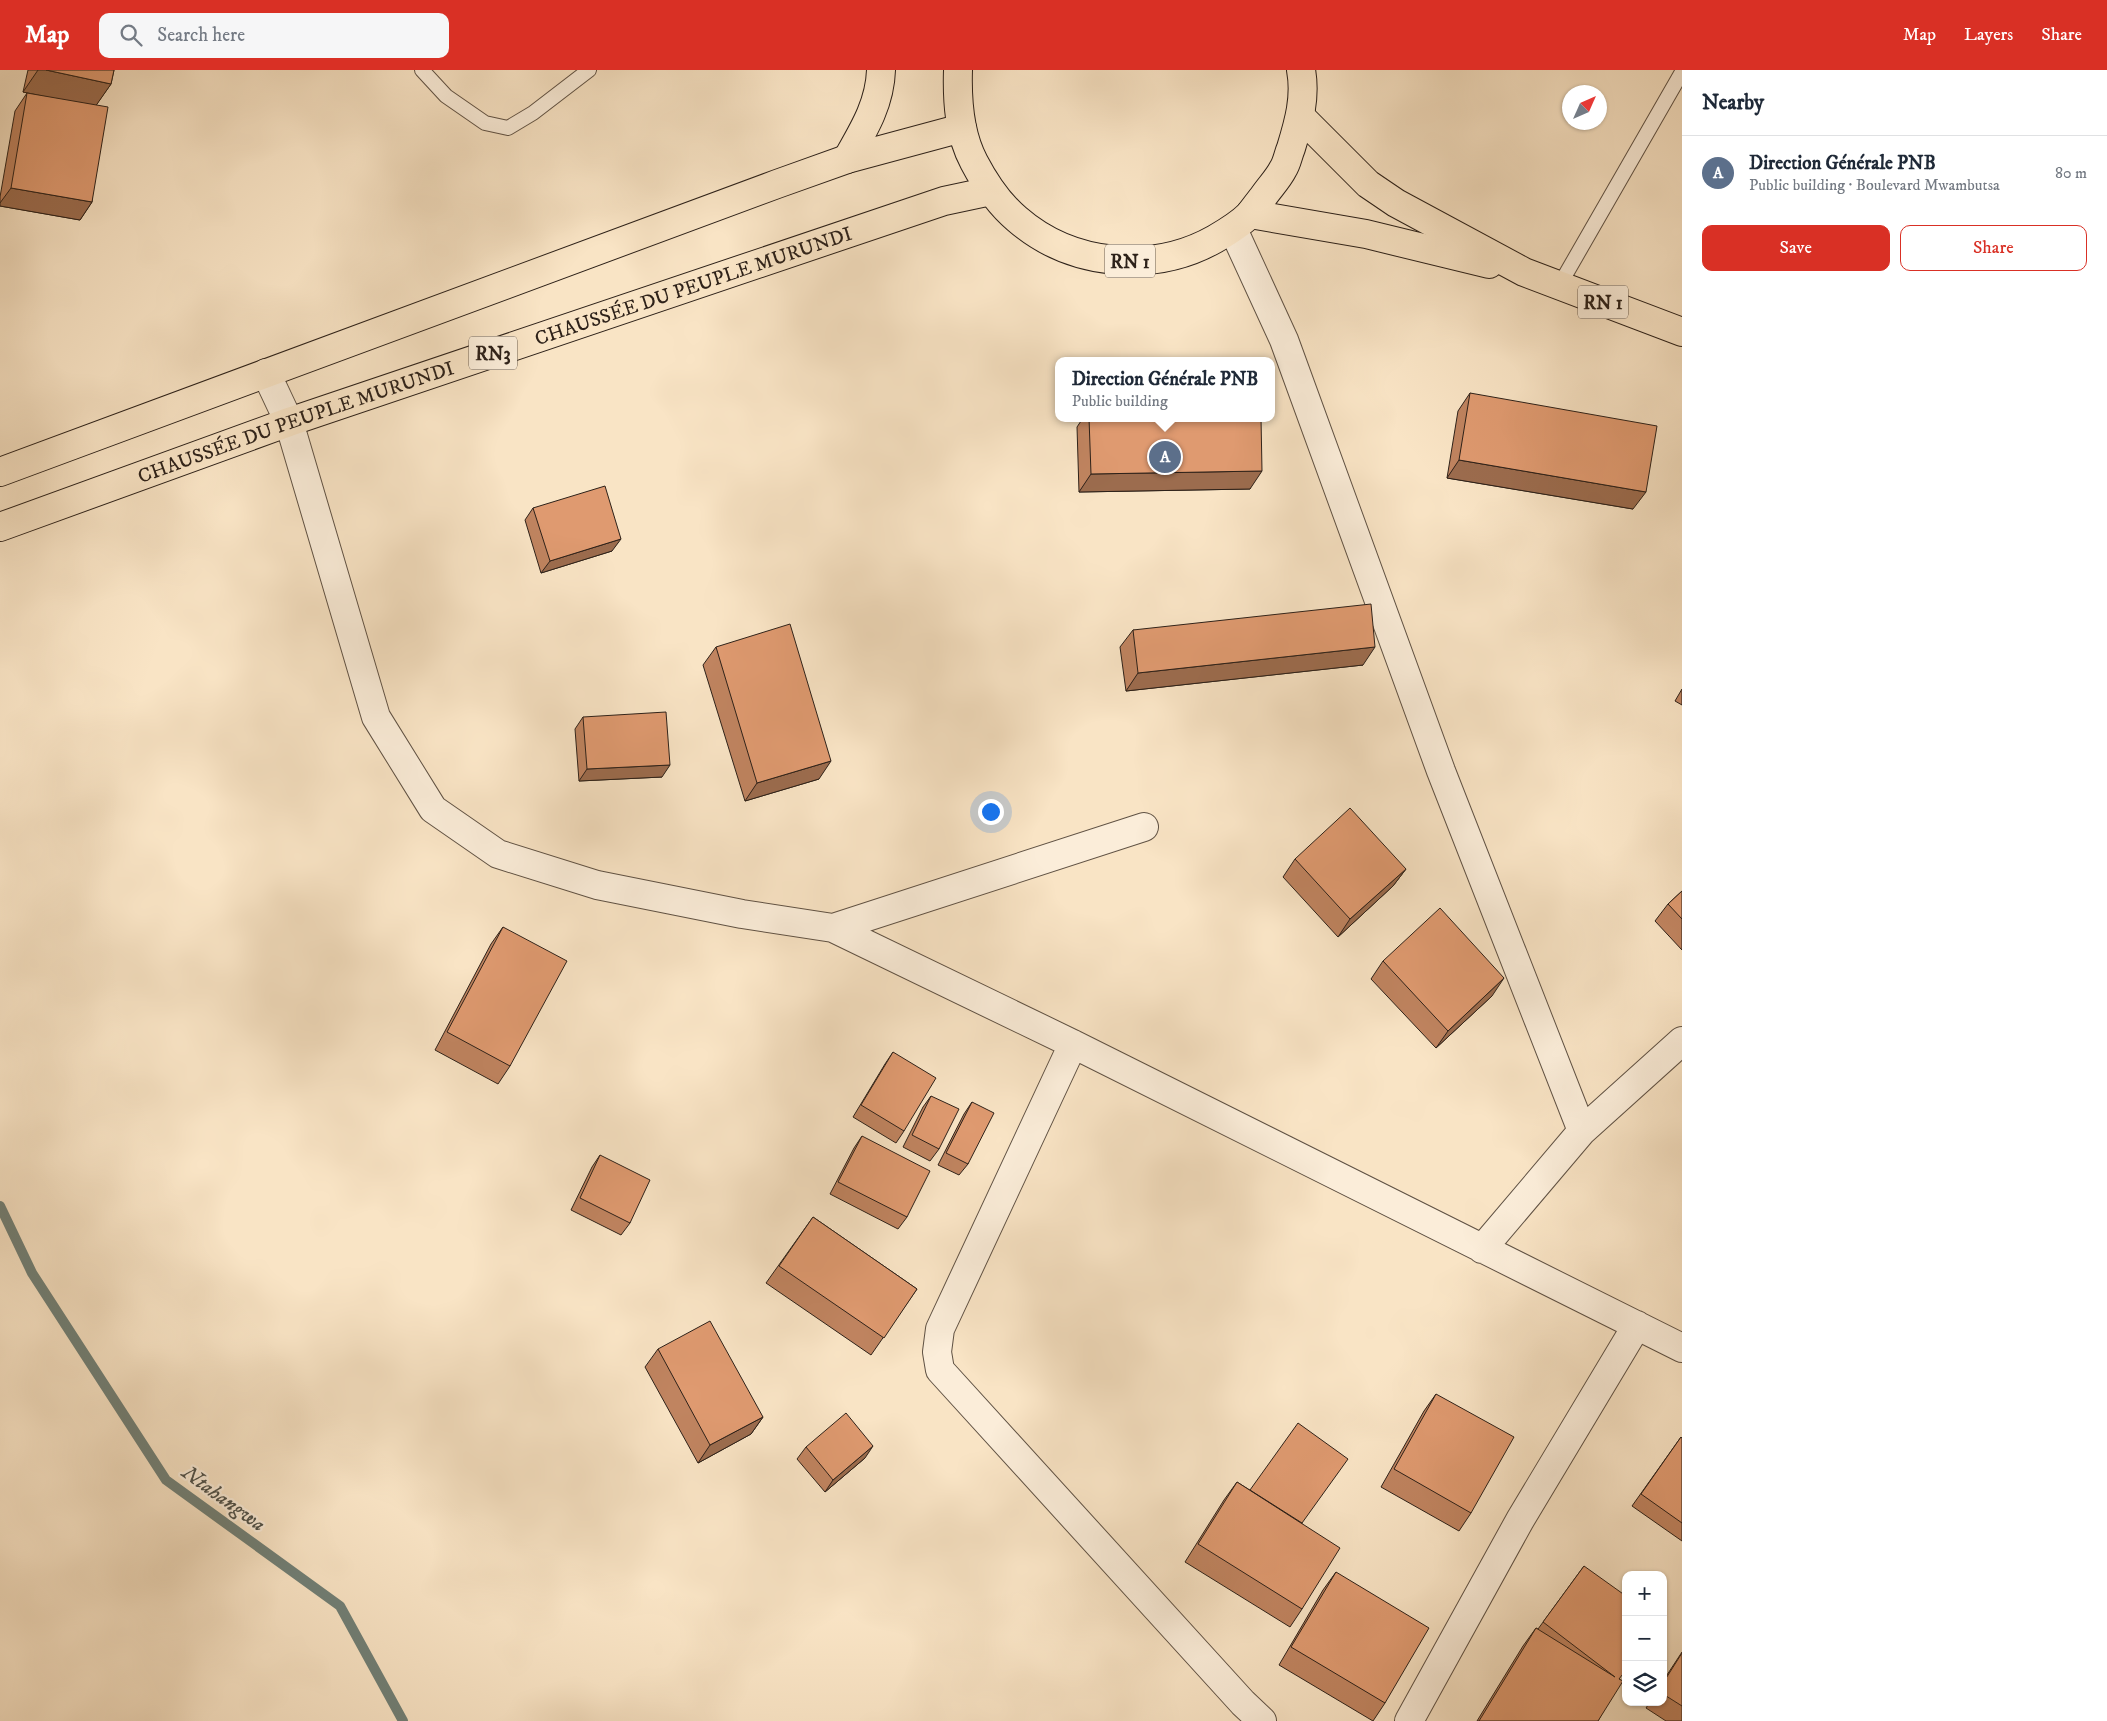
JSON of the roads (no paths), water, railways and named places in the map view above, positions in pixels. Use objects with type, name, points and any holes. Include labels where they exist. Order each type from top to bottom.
[{"type":"highway","points":[[847,160],[871,117],[881,82],[881,70]]},
{"type":"highway","name":"RN 1","points":[[958,70],[957,97],[962,128],[973,161],[991,191],[1017,220],[1049,241],[1085,256],[1123,262],[1162,259],[1199,248],[1241,222],[1283,170],[1301,117],[1301,70]]},
{"type":"highway","name":"RN 1","points":[[1301,117],[1347,164],[1396,203],[1524,272],[1682,332]]},
{"type":"highway","points":[[0,472],[847,160],[962,128]]},
{"type":"highway","name":"CHAUSSÉE DU PEUPLE MURUNDI","points":[[0,527],[289,422],[944,201],[991,191]]},
{"type":"highway","name":"RN 1","points":[[1241,222],[1366,234],[1524,272]]},
{"type":"street","points":[[1241,222],[1441,771],[1582,1131]]},
{"type":"street","points":[[266,373],[289,422],[376,717],[433,809],[498,854],[597,885],[742,914],[833,928],[1073,1044],[1682,1348]]},
{"type":"street","points":[[833,928],[1144,827]]},
{"type":"street","points":[[1482,1249],[1582,1131],[1682,1041]]},
{"type":"street","points":[[1073,1044],[940,1329],[937,1352],[940,1370],[1243,1703],[1262,1721]]},
{"type":"street","points":[[1409,1721],[1520,1520],[1637,1325]]},
{"type":"lane","points":[[422,70],[446,96],[485,123],[508,128],[533,113],[589,70]]},
{"type":"lane","points":[[1559,286],[1682,72]]},
{"type":"waterway","name":"Ntahangwa","points":[[0,1206],[32,1273],[166,1480],[340,1606],[403,1721]]},
{"type":"place","name":"Direction Générale PNB","points":[[1165,457]]}]
